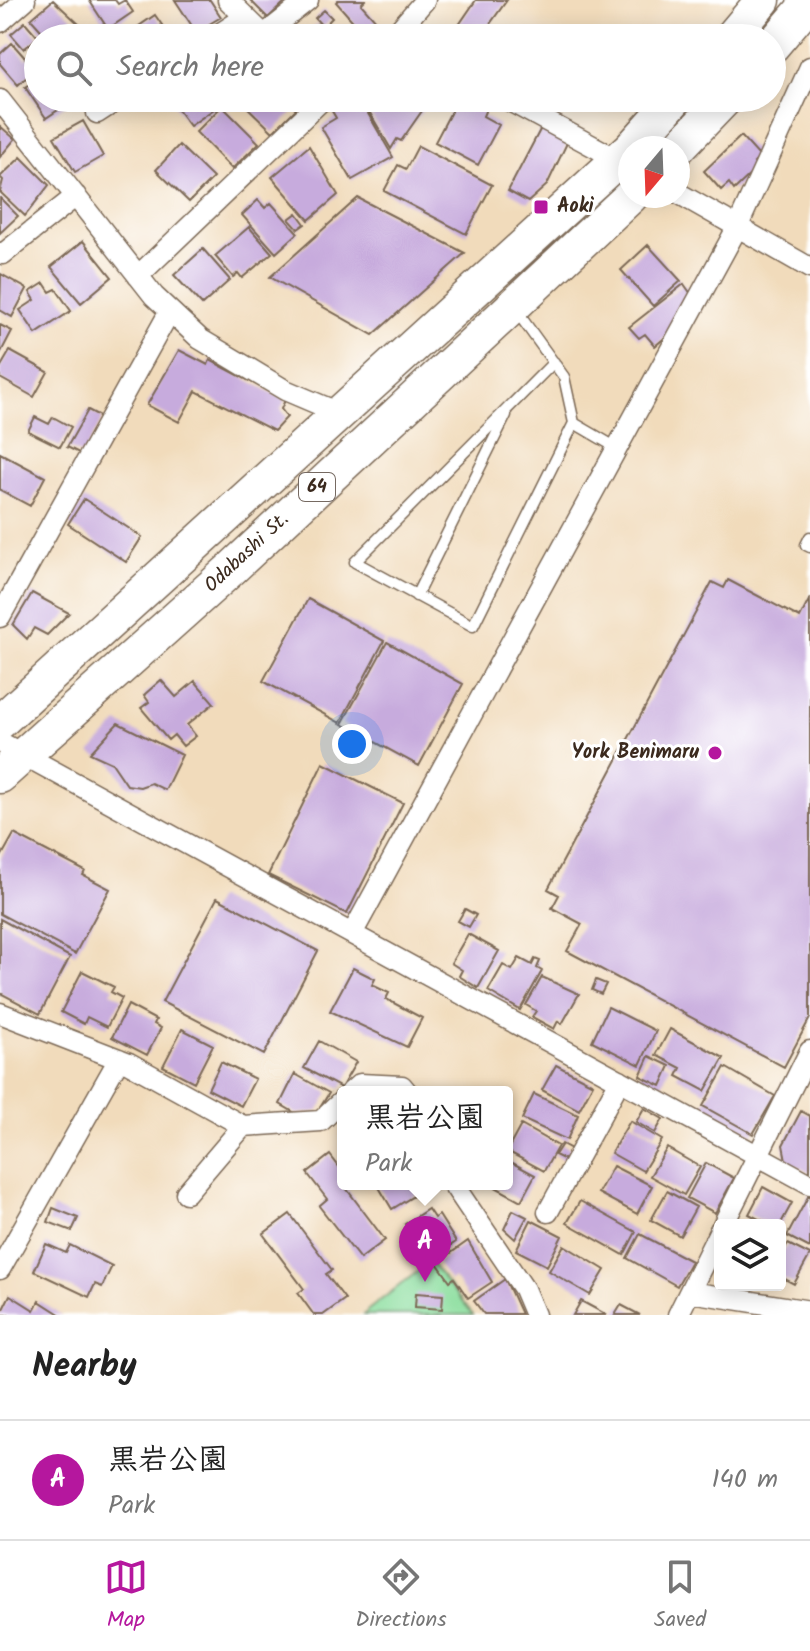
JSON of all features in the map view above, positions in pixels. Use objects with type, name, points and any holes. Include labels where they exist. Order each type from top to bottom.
[{"type":"main road","points":[[743,24],[763,0]]},
{"type":"main road","points":[[786,29],[810,1]]},
{"type":"main road","name":"Odabashi St.","points":[[645,136],[664,112]]},
{"type":"main road","points":[[690,136],[713,112]]},
{"type":"main road","name":"Odabashi St.","points":[[0,722],[339,413],[618,165]]},
{"type":"main road","name":"Odabashi St.","points":[[8,758],[229,571],[618,208]]},
{"type":"street","points":[[0,22],[25,0]]},
{"type":"street","points":[[228,0],[253,24]]},
{"type":"street","points":[[280,24],[308,0]]},
{"type":"street","points":[[406,24],[425,0]]},
{"type":"street","points":[[234,24],[245,17]]},
{"type":"street","points":[[352,934],[737,228],[810,67]]},
{"type":"street","points":[[0,100],[138,276],[200,339],[285,390],[339,413]]},
{"type":"street","points":[[138,276],[303,112]]},
{"type":"street","points":[[534,112],[618,151]]},
{"type":"street","points":[[0,253],[3,254],[76,196]]},
{"type":"street","points":[[690,200],[810,268]]},
{"type":"street","points":[[0,617],[170,311]]},
{"type":"street","points":[[8,758],[352,934],[810,1184]]},
{"type":"street","points":[[0,1013],[119,1059],[243,1126],[321,1121],[337,1106]]},
{"type":"street","points":[[726,1219],[810,1051]]},
{"type":"street","points":[[0,1269],[119,1059]]},
{"type":"street","points":[[548,1212],[620,1080]]},
{"type":"street","points":[[358,1086],[402,1086]]},
{"type":"street","points":[[186,1193],[243,1126]]},
{"type":"street","points":[[457,1190],[524,1289],[535,1315]]},
{"type":"street","points":[[678,1315],[714,1242]]},
{"type":"street","points":[[690,1292],[810,1311]]},
{"type":"lane","points":[[514,307],[554,362],[564,377],[574,423],[473,626],[355,562],[554,362]]},
{"type":"lane","points":[[416,596],[511,406]]},
{"type":"lane","points":[[574,423],[617,448]]},
{"type":"lane","points":[[810,537],[806,545],[810,547]]},
{"type":"green space","points":[[430,1262],[473,1315],[364,1315],[368,1310]]},
{"type":"building","points":[[53,0],[79,24],[35,24],[31,19]]},
{"type":"building","points":[[89,0],[115,0],[118,4],[125,0],[133,12],[115,24],[105,24]]},
{"type":"building","points":[[175,0],[210,0],[221,17],[209,24],[191,24]]},
{"type":"building","points":[[250,0],[287,0],[268,18]]},
{"type":"building","points":[[365,0],[361,4],[378,23],[355,24],[336,2]]},
{"type":"building","points":[[476,0],[507,0],[490,24],[460,24]]},
{"type":"building","points":[[324,10],[332,18],[326,24],[320,24],[315,18]]},
{"type":"building","points":[[155,15],[161,24],[142,24]]},
{"type":"building","points":[[25,22],[27,24],[24,24],[24,49],[11,34]]},
{"type":"building","points":[[12,43],[24,57],[24,80],[18,85],[0,64],[0,54]]},
{"type":"building","points":[[180,112],[210,112],[190,126]]},
{"type":"building","points":[[216,112],[228,112],[259,143],[232,169],[196,132]]},
{"type":"building","points":[[252,112],[293,112],[273,132]]},
{"type":"building","points":[[332,112],[367,112],[393,157],[352,180],[321,127],[336,118]]},
{"type":"building","points":[[369,112],[421,112],[401,141],[397,139],[391,149]]},
{"type":"building","points":[[451,112],[485,112],[483,116],[499,125],[478,165],[435,142]]},
{"type":"building","points":[[83,121],[103,156],[75,172],[54,137]]},
{"type":"building","points":[[0,126],[15,139],[0,157]]},
{"type":"building","points":[[541,128],[567,143],[547,185],[528,202],[508,191]]},
{"type":"building","points":[[741,136],[760,157],[754,163],[758,167],[734,190],[729,183],[721,190],[704,171]]},
{"type":"building","points":[[179,145],[213,178],[189,202],[156,170]]},
{"type":"building","points":[[309,146],[338,195],[309,220],[272,177]]},
{"type":"building","points":[[418,146],[492,185],[466,234],[384,191],[398,165],[406,169]]},
{"type":"building","points":[[21,157],[49,185],[25,216],[0,192],[3,180],[0,177]]},
{"type":"building","points":[[0,198],[18,216],[0,233]]},
{"type":"building","points":[[358,198],[465,253],[373,335],[270,277]]},
{"type":"building","points":[[258,200],[265,208],[271,203],[298,233],[276,253],[242,215]]},
{"type":"building","points":[[297,213],[305,224],[298,229],[289,219]]},
{"type":"building","points":[[249,227],[272,253],[242,278],[238,273],[233,277],[215,256]]},
{"type":"building","points":[[83,241],[112,277],[81,303],[51,267]]},
{"type":"building","points":[[648,245],[681,281],[653,306],[621,270]]},
{"type":"building","points":[[203,249],[230,280],[202,305],[174,275]]},
{"type":"building","points":[[1,274],[27,289],[12,317],[0,310]]},
{"type":"building","points":[[44,283],[50,292],[56,289],[71,311],[36,334],[20,310],[35,300],[30,292]]},
{"type":"building","points":[[684,284],[691,294],[668,335],[655,346],[645,334],[639,338],[629,327]]},
{"type":"building","points":[[0,325],[12,331],[0,354]]},
{"type":"building","points":[[179,350],[208,365],[210,360],[285,400],[281,409],[287,417],[274,431],[196,391],[179,422],[147,405]]},
{"type":"building","points":[[10,351],[48,372],[34,397],[0,378],[0,368]]},
{"type":"building","points":[[88,410],[103,418],[83,455],[67,447]]},
{"type":"building","points":[[35,417],[49,424],[53,417],[71,427],[60,447],[28,431]]},
{"type":"building","points":[[0,453],[45,477],[30,506],[0,490]]},
{"type":"building","points":[[84,499],[142,537],[126,562],[68,524]]},
{"type":"building","name":"York Benimaru","points":[[728,580],[800,618],[810,598],[810,1018],[784,1067],[567,951],[582,924],[552,908],[559,895],[548,889],[712,582],[724,588]]},
{"type":"building","points":[[32,593],[69,613],[47,635],[34,628],[27,639],[13,625]]},
{"type":"building","points":[[308,599],[384,641],[340,723],[263,681]]},
{"type":"building","points":[[387,642],[463,684],[419,766],[342,724]]},
{"type":"building","points":[[161,680],[176,697],[195,681],[214,703],[187,725],[196,736],[183,746],[174,735],[168,740],[141,708],[149,702],[144,695]]},
{"type":"building","points":[[118,723],[182,755],[165,790],[151,783],[140,787],[127,785],[112,763],[90,753]]},
{"type":"building","points":[[323,763],[403,803],[347,914],[268,875]]},
{"type":"building","points":[[14,834],[85,871],[83,875],[110,889],[75,954],[0,914],[0,859]]},
{"type":"building","points":[[217,898],[318,951],[264,1055],[162,1002]]},
{"type":"building","points":[[465,909],[476,915],[469,927],[458,921]]},
{"type":"building","points":[[0,919],[70,957],[40,1014],[0,993]]},
{"type":"building","points":[[468,934],[499,951],[478,988],[459,976],[462,970],[451,963]]},
{"type":"building","points":[[519,958],[532,965],[535,959],[540,961],[537,968],[542,971],[520,1010],[488,991],[503,965],[512,970]]},
{"type":"building","points":[[353,968],[375,979],[372,985],[389,993],[386,999],[422,1018],[407,1047],[330,1011]]},
{"type":"building","points":[[82,971],[114,987],[111,992],[122,998],[107,1027],[87,1017],[84,1024],[61,1012]]},
{"type":"building","points":[[542,977],[579,994],[562,1024],[558,1021],[554,1029],[532,1017],[536,1011],[526,1005]]},
{"type":"building","points":[[596,980],[606,984],[601,994],[592,990]]},
{"type":"building","points":[[128,1005],[156,1020],[154,1024],[161,1028],[147,1055],[112,1037]]},
{"type":"building","points":[[608,1007],[656,1031],[640,1065],[592,1041]]},
{"type":"building","points":[[182,1029],[213,1045],[194,1082],[163,1066]]},
{"type":"building","points":[[670,1029],[724,1058],[705,1091],[677,1076],[681,1068],[656,1055]]},
{"type":"building","points":[[319,1041],[356,1062],[342,1086],[304,1068]]},
{"type":"building","points":[[649,1056],[670,1066],[661,1086],[640,1076]]},
{"type":"building","points":[[221,1062],[255,1079],[241,1106],[208,1089]]},
{"type":"building","points":[[556,1065],[593,1084],[579,1110],[542,1090]]},
{"type":"building","points":[[725,1067],[775,1096],[753,1134],[703,1106]]},
{"type":"building","points":[[295,1074],[329,1093],[318,1111],[297,1114],[280,1104]]},
{"type":"building","points":[[534,1094],[578,1115],[567,1140],[522,1119]]},
{"type":"building","points":[[644,1108],[663,1119],[655,1133],[636,1122]]},
{"type":"building","points":[[801,1111],[810,1116],[810,1173],[786,1160],[783,1145]]},
{"type":"building","points":[[630,1121],[662,1140],[643,1171],[611,1153]]},
{"type":"building","points":[[521,1125],[558,1146],[544,1171],[513,1154],[513,1140]]},
{"type":"building","points":[[562,1144],[571,1149],[565,1160],[555,1155]]},
{"type":"building","points":[[667,1148],[700,1167],[684,1195],[650,1176]]},
{"type":"building","points":[[330,1155],[337,1164],[337,1190],[348,1190],[385,1240],[360,1259],[319,1206],[327,1199],[307,1173]]},
{"type":"building","points":[[513,1163],[535,1175],[521,1201],[501,1190],[513,1190]]},
{"type":"building","points":[[706,1163],[734,1178],[715,1213],[687,1198]]},
{"type":"building","points":[[613,1166],[652,1186],[637,1214],[598,1193]]},
{"type":"building","points":[[763,1187],[792,1203],[783,1219],[759,1219],[749,1214]]},
{"type":"building","points":[[381,1190],[423,1190],[392,1209]]},
{"type":"building","points":[[667,1191],[696,1207],[680,1236],[651,1220]]},
{"type":"building","points":[[810,1193],[810,1248],[787,1236]]},
{"type":"building","points":[[580,1201],[636,1232],[624,1255],[567,1223]]},
{"type":"building","points":[[53,1208],[78,1218],[72,1231],[48,1222]]},
{"type":"building","points":[[428,1209],[434,1218],[439,1215],[456,1242],[429,1260],[405,1224]]},
{"type":"building","points":[[513,1210],[527,1217],[515,1239],[504,1229]]},
{"type":"building","points":[[290,1214],[332,1270],[326,1274],[345,1299],[323,1315],[314,1315],[298,1293],[304,1289],[263,1234]]},
{"type":"building","points":[[531,1220],[562,1236],[547,1266],[516,1250]]},
{"type":"building","points":[[640,1234],[691,1261],[677,1286],[627,1258]]},
{"type":"building","points":[[468,1241],[492,1282],[468,1298],[454,1278],[450,1281],[437,1263]]},
{"type":"building","points":[[46,1244],[66,1253],[70,1245],[112,1266],[102,1287],[95,1284],[89,1297],[34,1271]]},
{"type":"building","points":[[788,1244],[810,1255],[794,1284],[786,1280]]},
{"type":"building","points":[[564,1245],[605,1270],[590,1295],[549,1271]]},
{"type":"building","points":[[505,1279],[521,1314],[484,1314],[474,1301]]},
{"type":"building","points":[[416,1293],[443,1295],[442,1309],[415,1307]]},
{"type":"building","points":[[10,1295],[34,1310],[39,1301],[61,1315],[0,1315]]},
{"type":"building","points":[[581,1301],[607,1315],[573,1315]]},
{"type":"building","points":[[621,1305],[640,1315],[615,1315]]},
{"type":"place","name":"Aoki","points":[[541,207]]},
{"type":"place","name":"York Benimaru","points":[[715,753]]},
{"type":"place","name":"黒岩公園","points":[[425,1282]]}]
